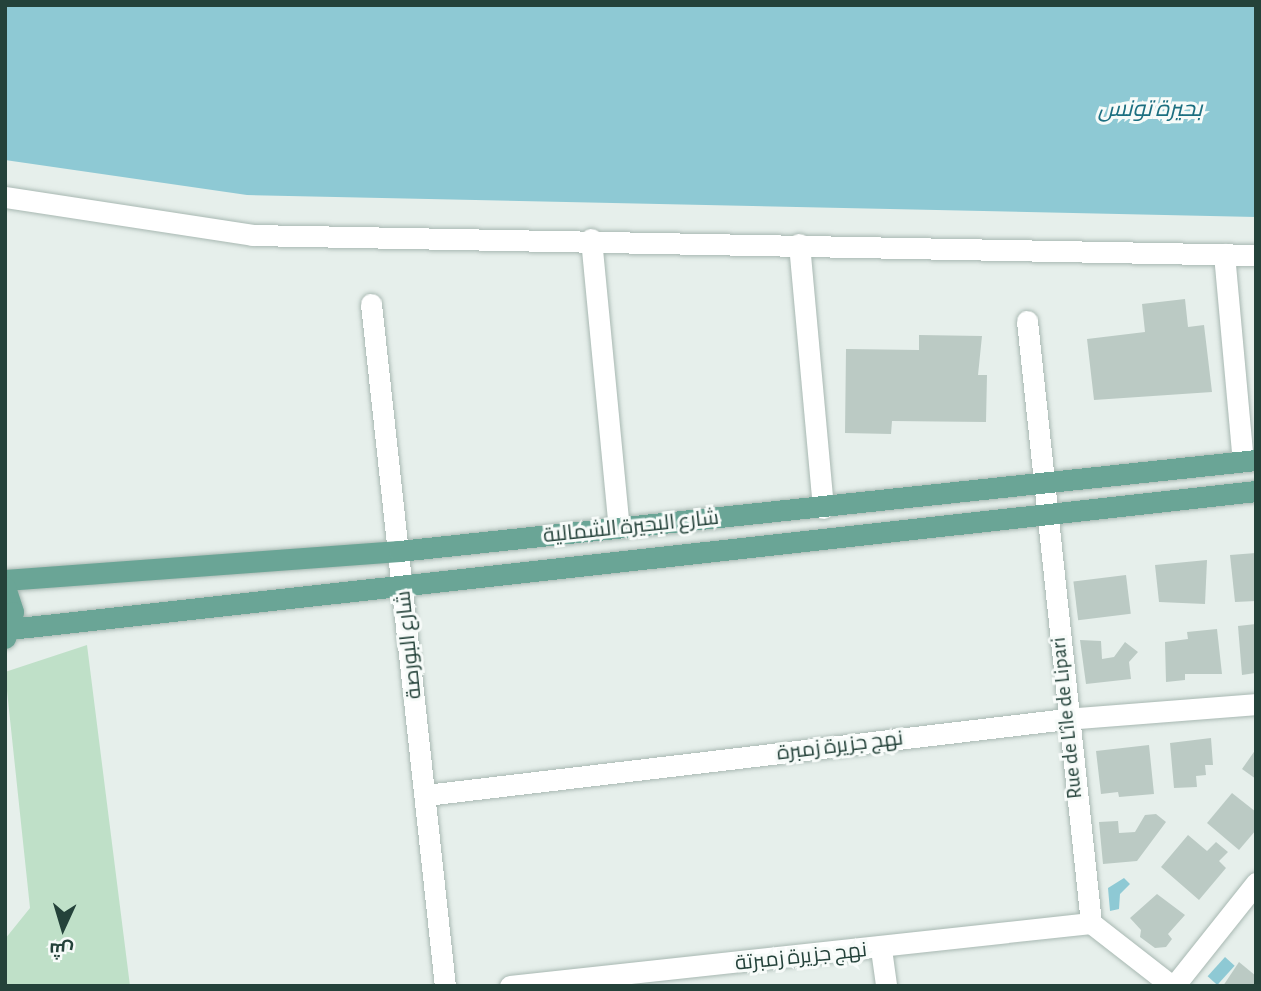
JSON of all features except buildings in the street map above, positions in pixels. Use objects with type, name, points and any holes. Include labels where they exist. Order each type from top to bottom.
[{"type":"main road","name":"شارع البحيرة الشمالية","points":[[5,580],[399,551],[1250,461]]},
{"type":"main road","name":"شارع البحيرة الشمالية","points":[[8,633],[402,583],[1256,491]]},
{"type":"main road","points":[[5,587],[13,612],[8,633]]},
{"type":"street","points":[[5,197],[252,235],[591,239],[1256,255]]},
{"type":"street","points":[[591,239],[619,528]]},
{"type":"street","points":[[799,244],[823,508]]},
{"type":"street","points":[[1224,254],[1250,461]]},
{"type":"street","name":"شارع البورصة","points":[[371,304],[426,795],[444,986]]},
{"type":"street","name":"Rue de L'île de Lipari","points":[[1027,321],[1066,719],[1091,923]]},
{"type":"street","name":"نهج جزيرة زمبرة","points":[[426,795],[1066,719],[1256,704]]},
{"type":"street","points":[[1091,923],[1173,986],[1256,883]]},
{"type":"street","name":"نهج جزيرة زمبرتة","points":[[510,986],[881,949],[1091,923]]},
{"type":"street","points":[[881,949],[886,986]]},
{"type":"green space","points":[[87,645],[130,986],[5,986],[5,939],[30,908],[5,672]]},
{"type":"water","name":"بحيرة تونس","points":[[5,5],[1256,5],[1256,217],[247,195],[5,160]]},
{"type":"water","points":[[1124,878],[1130,884],[1120,894],[1119,909],[1110,911],[1108,888]]},
{"type":"water","points":[[1225,957],[1235,966],[1217,985],[1208,976]]}]
